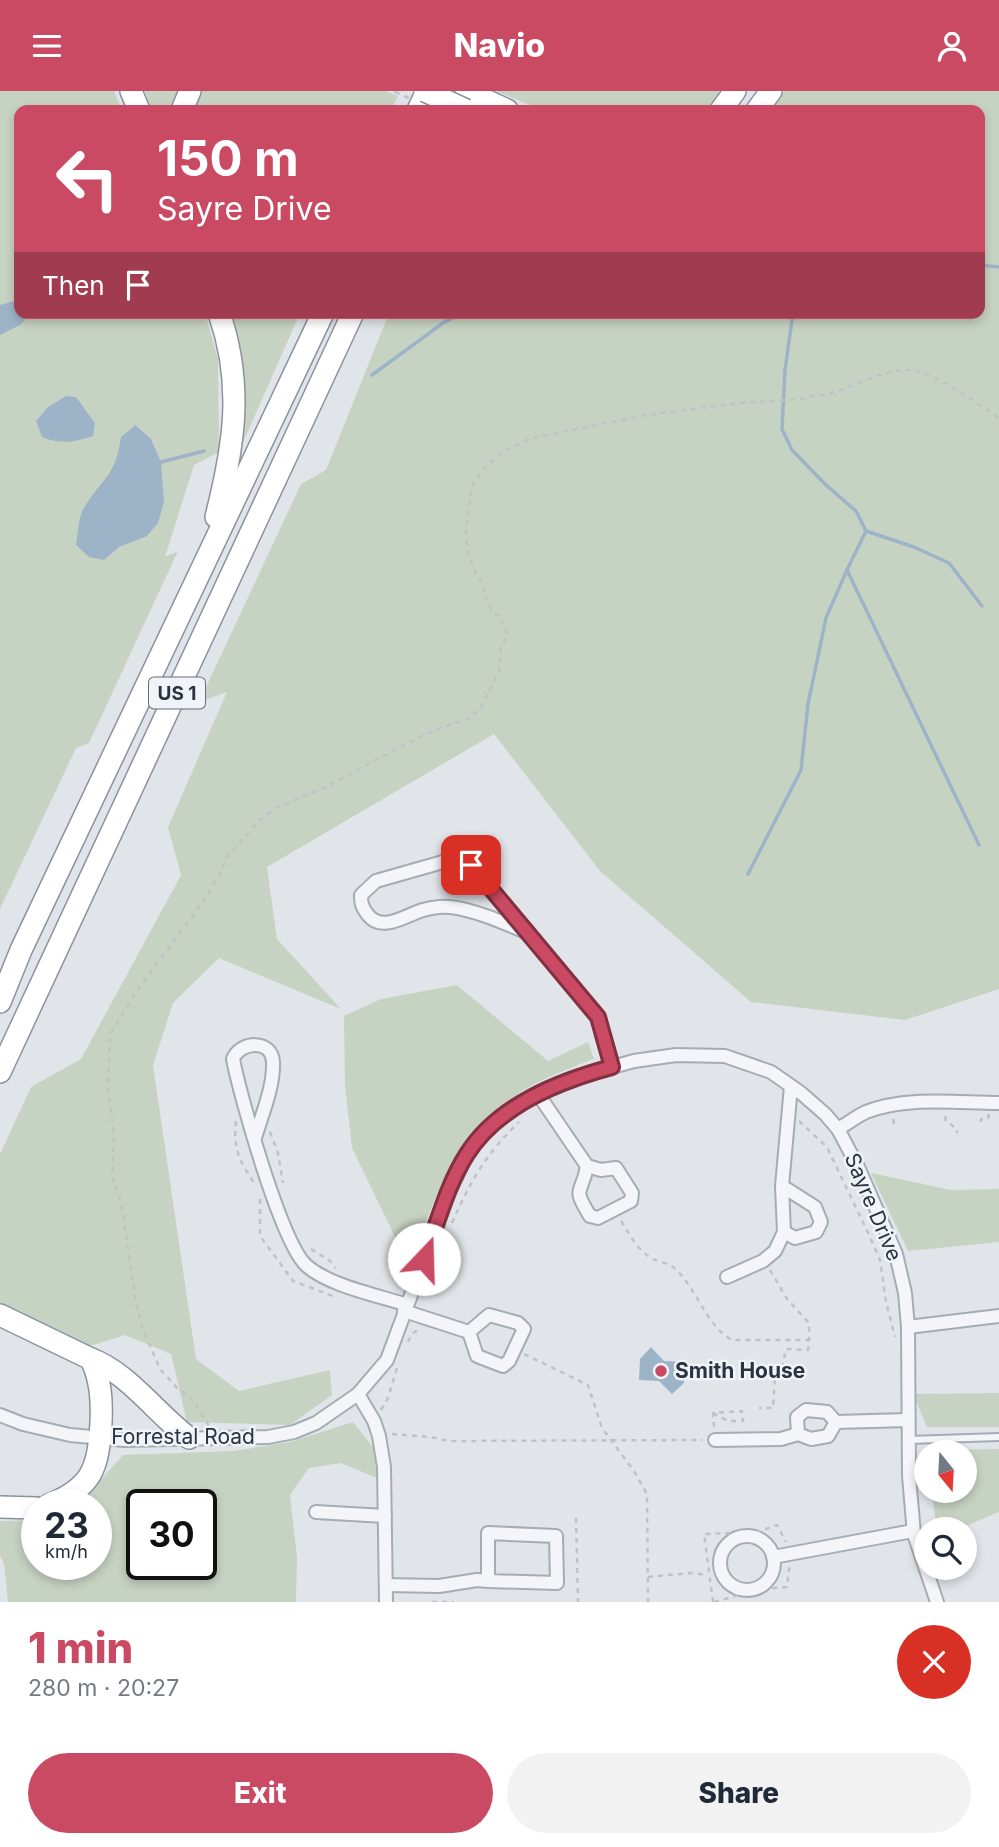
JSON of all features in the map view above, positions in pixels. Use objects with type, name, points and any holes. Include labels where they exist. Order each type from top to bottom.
[{"type":"highway","points":[[426,91],[455,105]]},
{"type":"highway","points":[[466,91],[497,105]]},
{"type":"highway","points":[[205,560],[228,471],[235,420],[232,364],[221,319]]},
{"type":"highway","name":"US 1","points":[[0,1002],[22,950],[320,319]]},
{"type":"highway","name":"US 1","points":[[0,1072],[350,319]]},
{"type":"highway","points":[[0,979],[22,950]]},
{"type":"highway","points":[[0,1315],[114,1369],[189,1438]]},
{"type":"highway","points":[[75,1489],[87,1478],[100,1453],[102,1398],[91,1359]]},
{"type":"highway","points":[[0,1507],[21,1508]]},
{"type":"street","points":[[528,933],[497,920],[450,907],[424,909],[395,921],[382,923],[371,919],[361,907],[361,895],[376,881],[457,858],[471,865],[528,933],[598,1017],[612,1067]]},
{"type":"street","points":[[255,1137],[273,1063],[269,1051],[253,1045],[239,1049],[233,1059],[239,1088],[280,1216],[299,1257],[307,1267],[326,1278],[469,1332]]},
{"type":"street","name":"Sayre Drive","points":[[358,1394],[387,1360],[450,1190],[467,1154],[489,1127],[538,1094],[591,1073],[634,1061],[676,1055],[725,1056],[771,1072],[825,1114],[838,1129],[858,1167],[896,1254],[905,1293],[908,1327],[909,1476],[914,1531]]},
{"type":"street","points":[[727,1277],[763,1261],[775,1251],[784,1232],[782,1186],[791,1086]]},
{"type":"street","points":[[538,1094],[587,1166],[601,1170],[616,1168],[632,1193],[631,1201],[598,1218],[590,1216],[579,1198],[578,1188],[587,1166]]},
{"type":"street","name":"Sayre Drive","points":[[838,1129],[865,1113],[886,1107],[919,1103],[999,1103]]},
{"type":"street","points":[[782,1186],[815,1207],[821,1223],[816,1231],[795,1238],[784,1232]]},
{"type":"street","points":[[489,1315],[518,1323],[524,1329],[509,1361],[503,1366],[477,1356],[469,1332],[489,1315]]},
{"type":"street","points":[[908,1327],[999,1315]]},
{"type":"street","points":[[358,1394],[371,1413],[378,1433],[384,1468],[386,1602]]},
{"type":"street","name":"Forrestal Road","points":[[0,1415],[23,1424],[69,1434],[124,1440],[268,1437],[294,1432],[327,1417],[358,1394]]},
{"type":"street","points":[[799,1434],[797,1417],[806,1410],[827,1412],[836,1422],[908,1420]]},
{"type":"street","points":[[715,1440],[780,1439],[799,1434],[811,1439],[828,1436],[836,1422]]},
{"type":"street","points":[[316,1512],[384,1516]]},
{"type":"street","points":[[773,1557],[914,1531]]},
{"type":"street","points":[[386,1585],[439,1586],[467,1580],[488,1581],[557,1583],[556,1536],[488,1533],[488,1581]]},
{"type":"street","points":[[747,1536],[764,1542],[773,1557],[772,1574],[767,1581],[752,1589],[743,1589],[727,1581],[720,1566],[724,1548],[738,1537],[747,1536]]},
{"type":"street","name":"Sayre Drive","points":[[930,1580],[937,1602]]},
{"type":"lane","points":[[908,1440],[999,1437]]},
{"type":"path","points":[[211,1429],[193,1400],[177,1388],[160,1369],[143,1330],[137,1308],[121,1202],[112,1176],[114,1134],[108,1089],[110,1034],[139,988],[200,906],[221,873],[226,858],[261,819],[278,807],[328,786],[400,747],[442,727],[466,720],[480,709],[499,671],[501,647],[508,635],[499,616],[492,612],[467,549],[466,531],[472,485],[485,467],[504,451],[528,439],[641,416],[739,403],[802,399],[812,395],[829,394],[902,370],[924,374],[954,389],[999,418]]},
{"type":"path","points":[[789,1110],[827,1147],[844,1181],[880,1260],[895,1341]]},
{"type":"path","points":[[981,1122],[981,1119],[988,1119],[989,1113]]},
{"type":"path","points":[[945,1116],[946,1121],[957,1129],[957,1133]]},
{"type":"path","points":[[452,1224],[471,1180],[492,1150],[524,1117]]},
{"type":"path","points":[[893,1119],[895,1128]]},
{"type":"path","points":[[270,1129],[278,1153],[285,1193]]},
{"type":"path","points":[[617,1216],[632,1242],[648,1256],[671,1266],[691,1289],[723,1335],[732,1340],[809,1340],[808,1350],[786,1349],[781,1372],[775,1376],[773,1408],[759,1408]]},
{"type":"path","points":[[306,1247],[329,1260],[337,1269]]},
{"type":"path","points":[[407,1345],[412,1334],[432,1320]]},
{"type":"path","points":[[523,1354],[588,1385],[602,1428],[647,1494],[648,1602]]},
{"type":"path","points":[[381,1410],[388,1398],[401,1356]]},
{"type":"path","points":[[743,1411],[743,1421],[728,1422],[713,1413],[743,1411]]},
{"type":"path","points":[[378,1433],[449,1441],[715,1440],[713,1413]]},
{"type":"path","points":[[576,1518],[578,1602]]},
{"type":"path","points":[[793,1545],[785,1542],[778,1525],[757,1532],[704,1534],[713,1602],[761,1589],[788,1587],[789,1569],[796,1562]]},
{"type":"path","points":[[648,1577],[690,1573],[708,1575]]},
{"type":"path","points":[[432,1602],[454,1602]]},
{"type":"green space","points":[[0,91],[114,91],[120,105],[14,105],[14,319],[207,319],[218,359],[219,452],[194,465],[165,557],[178,551],[89,743],[76,748],[0,909]]},
{"type":"green space","points":[[145,91],[180,91],[173,105],[150,105]]},
{"type":"green space","points":[[201,91],[385,91],[398,96],[394,105],[194,105]]},
{"type":"green space","points":[[496,91],[724,91],[710,105],[530,105]]},
{"type":"green space","points":[[784,91],[999,91],[999,989],[905,1020],[751,1002],[600,871],[494,734],[267,867],[277,939],[341,1009],[219,958],[173,1003],[153,1065],[196,1359],[239,1391],[330,1370],[332,1395],[290,1425],[187,1422],[171,1354],[125,1335],[87,1347],[0,1308],[0,1154],[31,1087],[81,1059],[181,875],[168,827],[227,692],[199,702],[301,484],[326,470],[387,319],[985,319],[985,105],[776,105]]},
{"type":"green space","points":[[230,319],[297,319],[241,447],[239,342]]},
{"type":"green space","points":[[457,985],[548,1061],[588,1042],[594,1059],[531,1086],[490,1115],[472,1135],[443,1182],[403,1285],[396,1239],[352,1148],[345,1086],[344,1016],[381,999]]},
{"type":"green space","points":[[871,1173],[951,1190],[999,1189],[999,1242],[908,1251]]},
{"type":"green space","points":[[999,1393],[999,1427],[927,1427],[913,1394]]},
{"type":"green space","points":[[353,1422],[374,1448],[377,1478],[341,1463],[309,1468],[290,1495],[297,1557],[296,1602],[8,1602],[4,1564],[0,1556],[0,1521],[21,1520],[21,1580],[112,1580],[112,1489],[92,1489],[123,1455],[234,1451],[290,1442]]},
{"type":"green space","points":[[977,1449],[999,1449],[999,1512],[977,1521],[977,1517],[935,1517],[933,1503],[977,1503]]},
{"type":"water","points":[[14,301],[14,319],[26,319],[0,335],[0,305]]},
{"type":"water","points":[[66,396],[76,397],[95,423],[93,436],[68,442],[42,437],[36,421],[48,407]]},
{"type":"water","points":[[135,425],[151,439],[161,462],[164,502],[158,523],[147,536],[119,547],[104,560],[89,557],[76,545],[81,515],[112,469],[121,437]]},
{"type":"water","name":"Smith House","points":[[651,1347],[664,1361],[684,1362],[684,1383],[672,1394],[659,1381],[639,1380],[640,1359]]},
{"type":"waterway","points":[[985,266],[999,267]]},
{"type":"waterway","points":[[372,375],[451,319]]},
{"type":"waterway","points":[[792,319],[785,370],[782,429],[792,450],[856,511],[866,531],[847,570],[979,845]]},
{"type":"waterway","points":[[161,462],[204,451]]},
{"type":"waterway","points":[[866,531],[914,547],[949,563],[982,606]]},
{"type":"waterway","points":[[748,874],[801,770],[808,704],[826,618],[847,570]]},
{"type":"place","name":"Smith House","points":[[661,1371]]},
{"type":"route","points":[[424,1259],[467,1154],[489,1127],[533,1095],[612,1067],[598,1017],[471,865]]}]
